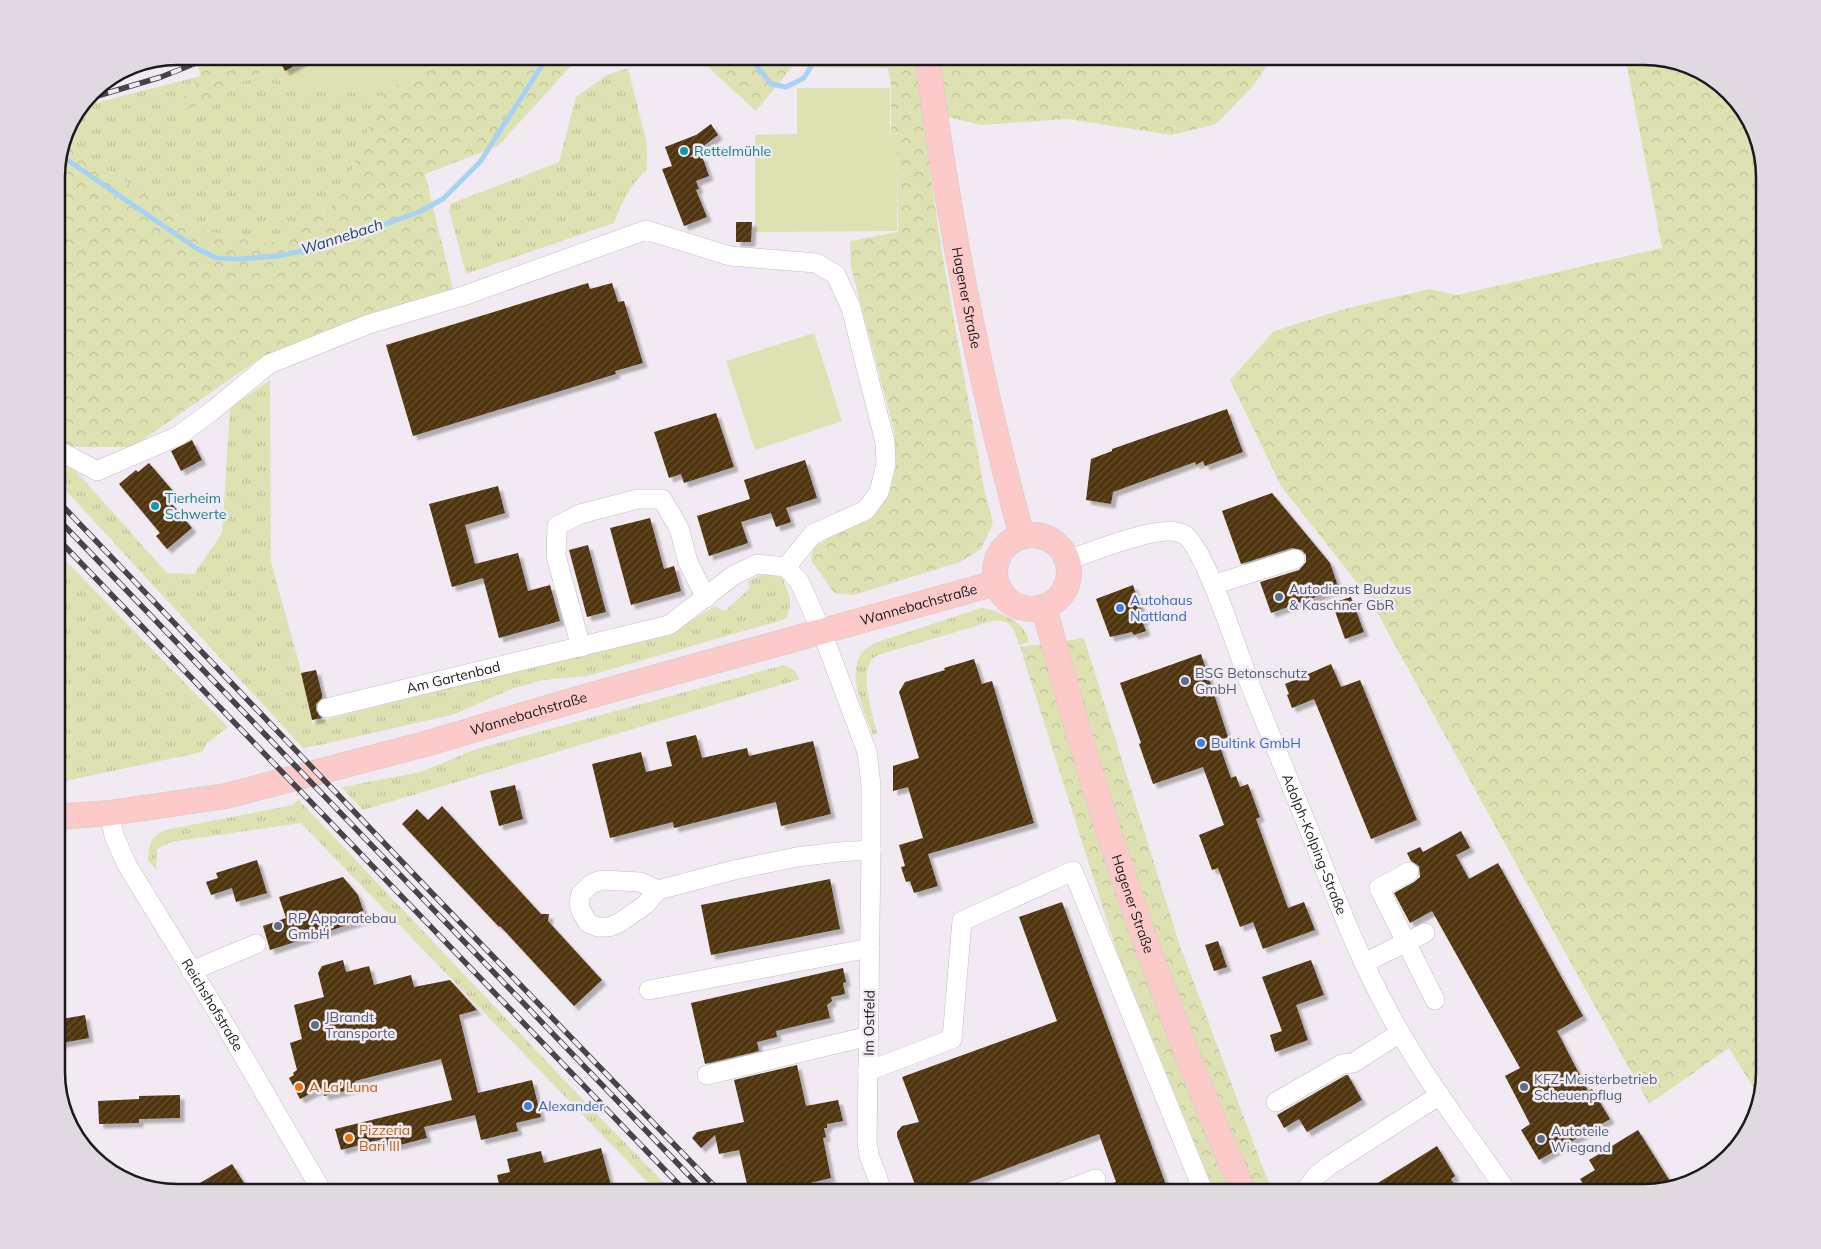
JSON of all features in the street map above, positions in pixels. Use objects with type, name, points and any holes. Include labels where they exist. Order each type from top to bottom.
[{"type":"main road","name":"Hagener Straße","points":[[928,65],[971,329],[998,446],[1022,536]]},
{"type":"main road","points":[[1034,535],[1054,542],[1062,550],[1067,560],[1068,584],[1054,602],[1044,608],[1032,610],[1020,608],[1001,594],[996,583],[995,567],[1001,552],[1011,542],[1022,536],[1034,535]]},
{"type":"main road","name":"Wannebachstraße","points":[[65,816],[110,813],[226,796],[425,744],[585,697],[996,583]]},
{"type":"main road","name":"Hagener Straße","points":[[1044,608],[1105,822],[1146,942],[1203,1096],[1240,1184]]},
{"type":"street","points":[[65,454],[98,470],[178,436],[269,364],[369,324],[463,296],[646,230],[730,256],[816,264],[836,275],[851,308],[885,442],[886,464],[879,492],[866,510],[813,534],[786,567],[799,581],[822,632]]},
{"type":"street","points":[[581,648],[556,556],[557,526],[580,514],[638,499],[662,499],[680,528],[688,562],[706,598]]},
{"type":"street","name":"Adolph-Kolping-Straße","points":[[1067,560],[1152,533],[1179,532],[1185,534],[1197,549],[1213,585],[1254,696],[1364,963],[1400,1033],[1502,1184]]},
{"type":"street","points":[[1213,585],[1295,559]]},
{"type":"street","name":"Am Gartenbad","points":[[327,708],[581,648],[669,625],[734,575],[757,564],[786,567]]},
{"type":"street","name":"Im Ostfeld","points":[[822,632],[868,756],[871,785],[871,850],[867,1142],[869,1155],[880,1184]]},
{"type":"street","name":"Reichshofstraße","points":[[110,813],[114,836],[127,865],[224,1023],[318,1184]]},
{"type":"street","points":[[658,890],[734,870],[797,857],[871,850]]},
{"type":"street","points":[[868,1071],[952,1039],[962,920],[1073,871],[1200,1184]]},
{"type":"street","points":[[1410,872],[1379,888],[1435,1000]]},
{"type":"street","points":[[1364,963],[1424,933]]},
{"type":"street","points":[[191,971],[256,944]]},
{"type":"street","points":[[649,990],[870,948]]},
{"type":"street","points":[[1276,1102],[1342,1064],[1353,1062],[1400,1033]]},
{"type":"street","points":[[707,1075],[869,1036]]},
{"type":"street","points":[[1310,1184],[1316,1176],[1330,1165],[1440,1095]]},
{"type":"street","points":[[1082,1184],[1096,1179]]},
{"type":"green space","points":[[198,65],[273,65],[205,103],[172,112],[200,76]]},
{"type":"green space","points":[[273,65],[434,65],[383,92],[309,91],[260,73]]},
{"type":"green space","points":[[434,65],[572,65],[498,146],[425,174],[454,293],[265,355],[132,447],[65,447],[65,170],[70,146],[200,230],[269,243],[338,203],[383,92]]},
{"type":"green space","points":[[706,65],[915,65],[941,247],[984,488],[993,523],[981,549],[960,562],[854,595],[834,593],[811,560],[813,548],[859,522],[879,506],[890,492],[896,465],[894,430],[851,267],[850,241],[898,232],[897,133],[891,133],[891,87],[888,68],[792,67],[756,111]]},
{"type":"green space","points":[[941,65],[1268,65],[1253,86],[1216,124],[1172,135],[1067,119],[981,125],[947,117]]},
{"type":"green space","points":[[1627,65],[1666,67],[1694,77],[1712,88],[1733,109],[1741,121],[1752,148],[1756,177],[1755,1087],[1755,1089],[1729,1048],[1649,1104],[1369,598],[1281,486],[1230,380],[1274,331],[1348,308],[1429,289],[1457,295],[1662,248]]},
{"type":"green space","points":[[628,68],[647,144],[647,170],[627,194],[614,223],[466,274],[449,210],[450,204],[559,162],[576,97],[607,75]]},
{"type":"green space","points":[[260,73],[309,91],[383,92],[338,203],[269,243],[200,230],[70,146],[80,121],[93,104],[200,76],[173,111],[205,103]]},
{"type":"green space","points":[[797,88],[890,88],[890,133],[897,134],[897,231],[755,232],[755,135],[797,134]]},
{"type":"green space","points":[[814,333],[842,421],[755,450],[726,361]]},
{"type":"green space","points":[[270,380],[271,562],[299,663],[312,723],[676,630],[715,606],[725,611],[750,588],[748,581],[760,576],[773,575],[782,578],[790,598],[786,619],[587,676],[543,680],[511,689],[455,714],[303,748],[65,490],[65,463],[76,471],[167,573],[194,574],[222,533],[230,408]]},
{"type":"green space","points":[[65,560],[228,727],[207,743],[202,752],[65,781]]},
{"type":"green space","points":[[981,608],[998,612],[1016,622],[1025,631],[1029,642],[1019,645],[1014,630],[1009,623],[993,621],[878,655],[871,662],[867,678],[867,688],[877,733],[873,735],[856,685],[855,672],[858,661],[864,651],[875,643]]},
{"type":"green space","points":[[1084,638],[1178,940],[1270,1184],[1211,1184],[1116,949],[1020,647]]},
{"type":"green space","points":[[784,665],[795,671],[800,679],[363,810],[341,787],[421,772],[476,749]]},
{"type":"green space","points":[[298,799],[665,1184],[649,1184],[301,823],[171,842],[157,849],[156,870],[148,860],[151,842],[165,830],[293,805]]},
{"type":"building","points":[[282,65],[296,65],[285,71]]},
{"type":"building","points":[[711,124],[718,135],[689,157],[702,156],[709,176],[696,181],[699,189],[696,190],[707,217],[684,226],[662,169],[672,166],[665,147],[696,135]]},
{"type":"building","points":[[736,222],[752,222],[751,242],[736,242]]},
{"type":"building","points":[[588,283],[590,289],[612,283],[618,302],[624,301],[643,363],[615,371],[616,374],[413,436],[386,345]]},
{"type":"building","points":[[1227,409],[1243,452],[1205,466],[1203,461],[1196,465],[1195,462],[1113,492],[1111,504],[1086,500],[1091,459],[1112,451],[1112,449]]},
{"type":"building","points":[[716,413],[734,467],[684,483],[681,474],[669,478],[654,432]]},
{"type":"building","points":[[192,440],[202,460],[181,471],[171,451]]},
{"type":"building","points":[[805,460],[817,498],[786,508],[791,522],[776,527],[771,513],[741,522],[748,543],[709,556],[697,516],[750,499],[744,480]]},
{"type":"building","name":"Tierheim Schwerte","points":[[149,463],[173,491],[166,497],[192,528],[167,549],[156,536],[160,533],[119,484],[136,470],[138,472]]},
{"type":"building","points":[[498,486],[505,513],[465,525],[475,564],[518,553],[528,591],[550,585],[560,621],[499,638],[483,578],[452,587],[429,504]]},
{"type":"building","points":[[1272,493],[1330,563],[1339,589],[1271,613],[1260,582],[1299,570],[1306,562],[1306,555],[1302,550],[1292,548],[1241,564],[1222,511]]},
{"type":"building","points":[[650,518],[664,569],[674,566],[681,591],[631,605],[610,528]]},
{"type":"building","points":[[588,545],[606,612],[587,617],[569,550]]},
{"type":"building","name":"Autohaus Nattland","points":[[1133,585],[1145,620],[1142,621],[1146,631],[1134,635],[1132,632],[1110,637],[1096,599]]},
{"type":"building","points":[[1351,597],[1364,632],[1345,639],[1332,603]]},
{"type":"building","points":[[1201,654],[1228,737],[1218,741],[1231,778],[1236,776],[1240,787],[1248,784],[1260,817],[1256,819],[1288,908],[1304,902],[1315,930],[1263,949],[1253,922],[1240,927],[1218,868],[1212,870],[1199,835],[1224,825],[1203,767],[1153,784],[1120,683]]},
{"type":"building","points":[[974,659],[982,684],[992,681],[1034,823],[928,854],[938,886],[914,893],[910,881],[906,882],[901,867],[905,866],[899,845],[923,838],[908,787],[893,791],[893,766],[919,758],[899,692],[905,682]]},
{"type":"building","points":[[1331,664],[1341,687],[1360,680],[1417,820],[1371,839],[1314,699],[1292,708],[1287,695],[1289,694],[1285,684]]},
{"type":"building","points":[[316,670],[322,698],[316,704],[316,710],[322,718],[312,720],[301,673]]},
{"type":"building","points":[[696,735],[702,758],[747,748],[749,756],[813,741],[831,814],[781,826],[776,802],[674,828],[673,822],[610,838],[592,764],[641,752],[646,772],[672,766],[666,742]]},
{"type":"building","points":[[515,785],[523,819],[499,826],[490,791]]},
{"type":"building","points":[[442,806],[541,914],[549,914],[548,921],[602,980],[574,1006],[402,824],[417,809],[428,820]]},
{"type":"building","points":[[1461,831],[1470,848],[1456,855],[1469,879],[1498,863],[1583,1016],[1557,1031],[1588,1091],[1592,1089],[1610,1119],[1539,1160],[1521,1130],[1530,1124],[1505,1076],[1520,1068],[1432,911],[1410,923],[1394,893],[1420,877],[1419,866],[1411,861],[1407,853],[1420,847],[1423,852]]},
{"type":"building","points":[[257,860],[267,893],[236,902],[232,888],[211,895],[206,882],[218,878],[216,873]]},
{"type":"building","points":[[343,877],[358,895],[366,919],[270,950],[263,926],[286,918],[279,897]]},
{"type":"building","points":[[830,879],[840,929],[711,955],[701,905]]},
{"type":"building","points":[[1062,902],[1166,1184],[1113,1184],[1116,1182],[1099,1134],[965,1184],[915,1184],[897,1136],[897,1132],[902,1126],[919,1122],[902,1077],[1057,1021],[1019,917]]},
{"type":"building","points":[[1218,941],[1227,967],[1214,971],[1205,945]]},
{"type":"building","points":[[343,960],[346,972],[369,966],[374,985],[411,975],[414,987],[450,980],[477,1010],[459,1015],[478,1093],[532,1080],[541,1117],[516,1123],[518,1131],[481,1140],[475,1115],[424,1127],[427,1138],[388,1148],[386,1138],[341,1150],[335,1129],[452,1100],[441,1059],[355,1081],[357,1088],[324,1096],[322,1088],[300,1099],[289,1078],[297,1070],[290,1043],[302,1039],[294,1005],[324,997],[318,973],[322,966]]},
{"type":"building","points":[[1311,960],[1324,995],[1296,1005],[1308,1040],[1275,1052],[1270,1035],[1282,1031],[1262,977]]},
{"type":"building","points":[[843,968],[846,982],[843,983],[845,994],[831,997],[832,1001],[827,1005],[830,1018],[776,1031],[777,1037],[757,1042],[759,1051],[705,1064],[691,1003]]},
{"type":"building","points":[[85,1015],[89,1038],[65,1042],[65,1018]]},
{"type":"building","points":[[797,1065],[806,1106],[838,1100],[843,1121],[827,1124],[827,1128],[824,1128],[826,1137],[823,1138],[831,1178],[806,1184],[747,1184],[739,1150],[719,1154],[715,1135],[701,1148],[692,1138],[697,1132],[744,1122],[734,1080]]},
{"type":"building","points":[[1348,1075],[1362,1100],[1307,1132],[1299,1119],[1284,1128],[1277,1115]]},
{"type":"building","points":[[180,1095],[180,1118],[139,1119],[139,1123],[99,1124],[98,1101],[139,1099],[139,1096]]},
{"type":"building","points":[[1638,1130],[1670,1181],[1651,1184],[1583,1184],[1580,1179],[1595,1170],[1589,1160]]},
{"type":"building","points":[[1437,1146],[1455,1176],[1451,1179],[1454,1184],[1376,1184]]},
{"type":"building","points":[[601,1148],[611,1184],[499,1184],[497,1175],[510,1172],[507,1159],[541,1151],[544,1163]]},
{"type":"building","points":[[232,1164],[245,1184],[198,1184]]},
{"type":"waterway","name":"Wannebach","points":[[66,159],[196,248],[216,258],[239,259],[277,256],[318,248],[419,212],[443,199],[480,162],[542,65]]},
{"type":"waterway","name":"Wannebach","points":[[756,65],[771,84],[786,87],[804,78],[812,65]]},
{"type":"railway","points":[[102,95],[161,77],[191,65]]},
{"type":"railway","points":[[65,508],[712,1184]]},
{"type":"railway","points":[[65,526],[697,1184]]},
{"type":"railway","points":[[65,546],[678,1184]]},
{"type":"place","name":"Rettelmühle","points":[[684,151]]},
{"type":"place","name":"Tierheim Schwerte","points":[[155,506]]},
{"type":"place","name":"Autodienst Budzus & Kaschner GbR","points":[[1279,597]]},
{"type":"place","name":"Autohaus Nattland","points":[[1120,608]]},
{"type":"place","name":"BSG Betonschutz GmbH","points":[[1185,681]]},
{"type":"place","name":"Bultink GmbH","points":[[1201,743]]},
{"type":"place","name":"RP Apparatebau GmbH","points":[[278,926]]},
{"type":"place","name":"JBrandt Transporte","points":[[315,1025]]},
{"type":"place","name":"A La' Luna","points":[[299,1087]]},
{"type":"place","name":"KFZ-Meisterbetrieb Scheuenpflug","points":[[1524,1087]]},
{"type":"place","name":"Alexander","points":[[528,1106]]},
{"type":"place","name":"Pizzeria Bari III","points":[[349,1138]]},
{"type":"place","name":"Autoteile Wiegand","points":[[1541,1139]]}]
